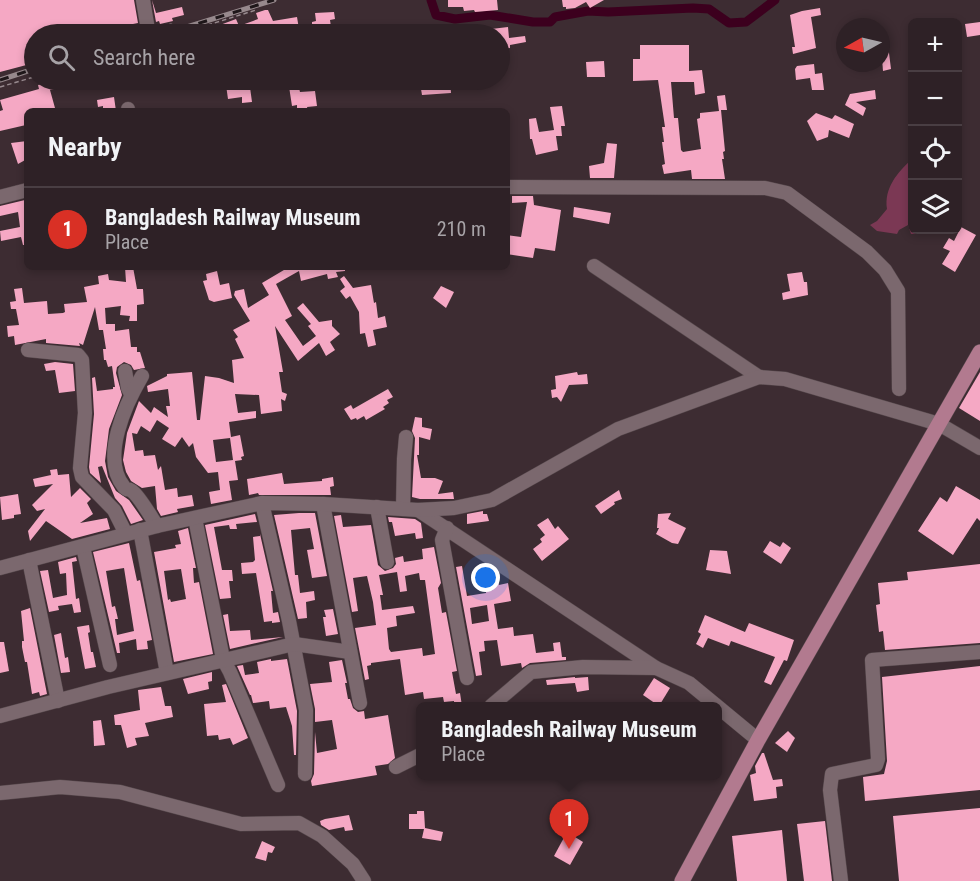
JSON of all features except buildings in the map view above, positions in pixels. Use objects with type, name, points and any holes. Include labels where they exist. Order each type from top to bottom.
[{"type":"main road","points":[[682,881],[758,741],[980,352]]},
{"type":"street","points":[[142,0],[147,24]]},
{"type":"street","points":[[510,187],[765,188],[787,193],[867,252],[885,270],[898,291],[899,388]]},
{"type":"street","points":[[0,197],[24,191]]},
{"type":"street","points":[[594,266],[759,377]]},
{"type":"street","points":[[28,350],[78,355],[82,360],[85,413],[80,468],[82,477],[133,532],[167,673]]},
{"type":"street","points":[[125,371],[131,394]]},
{"type":"street","points":[[142,376],[124,411],[114,445],[115,463],[123,485],[133,492],[157,525]]},
{"type":"street","points":[[467,678],[440,525],[454,508],[492,500],[618,429],[759,377],[784,379],[939,424],[980,448]]},
{"type":"street","points":[[403,509],[406,436]]},
{"type":"street","points":[[0,568],[157,525],[262,503],[418,510],[656,668],[689,683],[712,702]]},
{"type":"street","points":[[262,503],[294,644],[306,710],[305,774]]},
{"type":"street","points":[[322,504],[360,703]]},
{"type":"street","points":[[377,507],[387,562]]},
{"type":"street","points":[[195,518],[223,659],[278,785]]},
{"type":"street","points":[[83,547],[110,664]]},
{"type":"street","points":[[29,560],[58,701]]},
{"type":"street","points":[[0,715],[223,659],[294,644],[350,652]]},
{"type":"street","points":[[841,881],[830,790],[832,774],[876,765],[878,759],[872,660],[980,652]]},
{"type":"street","points":[[496,702],[531,672],[583,667],[656,668]]},
{"type":"street","points":[[722,711],[758,741]]},
{"type":"street","points":[[396,767],[416,757]]},
{"type":"street","points":[[0,793],[60,787],[120,792],[241,824],[299,823],[322,836],[352,864],[364,881]]},
{"type":"path","points":[[211,24],[256,10]]},
{"type":"path","points":[[0,87],[24,80]]},
{"type":"shaded area","points":[[908,163],[908,225],[899,230],[897,234],[877,231],[870,225],[877,221],[887,209],[890,188]]},
{"type":"waterway","points":[[431,0],[436,15],[455,19],[490,15],[533,22],[550,22],[555,17],[588,11],[693,8],[709,9],[729,23],[746,22],[775,0]]},
{"type":"railway","points":[[196,24],[274,0]]},
{"type":"railway","points":[[0,80],[24,72]]},
{"type":"place","name":"Bangladesh Railway Museum","points":[[569,849]]}]
